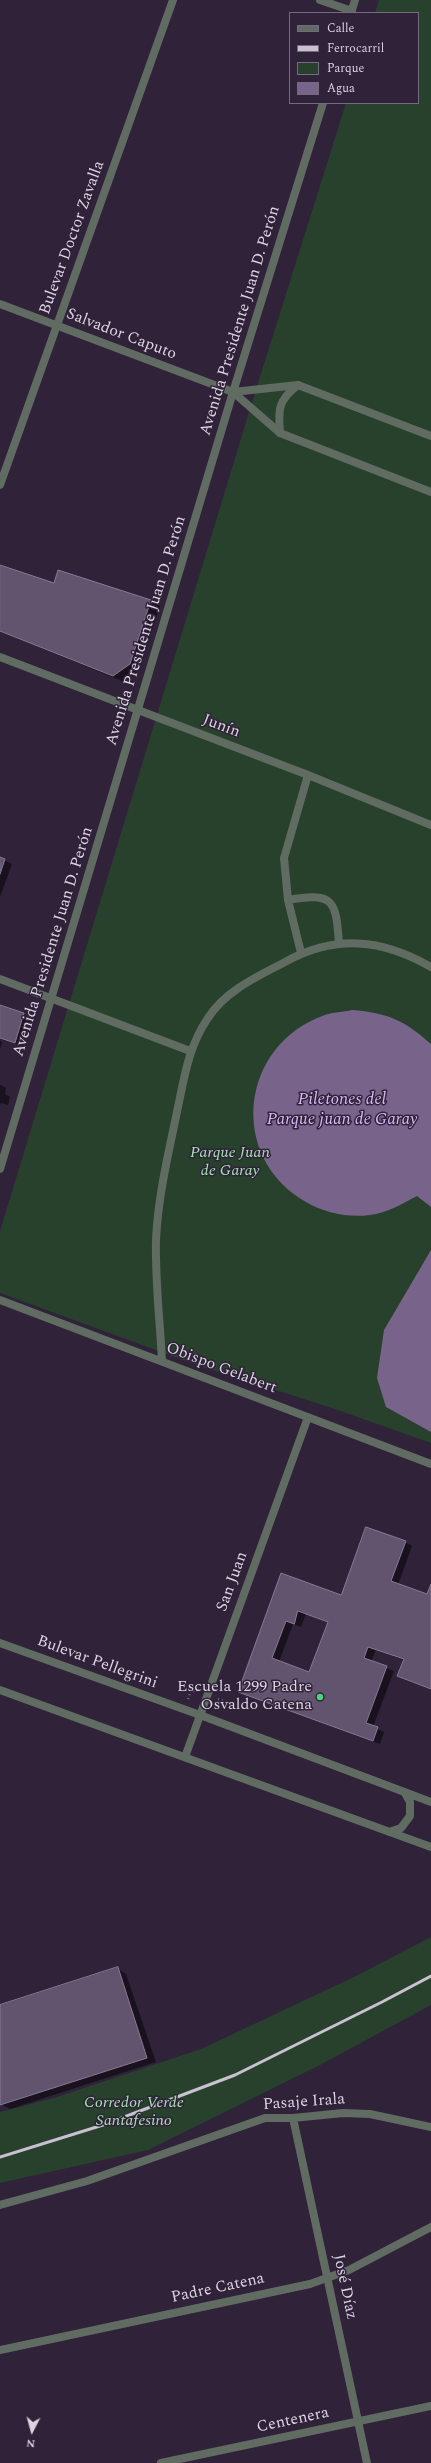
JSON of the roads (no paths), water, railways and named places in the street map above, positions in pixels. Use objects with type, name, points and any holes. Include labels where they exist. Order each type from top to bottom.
[{"type":"street","name":"Bulevar Doctor Zavalla","points":[[0,485],[173,0]]},
{"type":"street","points":[[320,0],[351,12],[355,0]]},
{"type":"street","name":"Avenida Presidente Juan D. Perón","points":[[0,1169],[233,392],[323,104]]},
{"type":"street","name":"Salvador Caputo","points":[[0,304],[233,392],[280,434],[431,492]]},
{"type":"street","name":"Salvador Caputo","points":[[233,392],[298,385],[431,436]]},
{"type":"street","points":[[280,434],[278,412],[285,395],[298,385]]},
{"type":"street","name":"Junín","points":[[0,657],[308,775],[431,825]]},
{"type":"street","points":[[301,953],[288,900],[284,873],[286,845],[308,775]]},
{"type":"street","points":[[288,900],[313,896],[323,898],[333,905],[337,916],[339,944]]},
{"type":"street","points":[[162,1361],[156,1241],[165,1172],[190,1051],[208,1017],[226,998],[246,983],[301,953],[339,944],[376,944],[412,956],[431,967]]},
{"type":"street","points":[[0,979],[190,1051]]},
{"type":"street","name":"Obispo Gelabert","points":[[0,1300],[431,1464]]},
{"type":"street","name":"San Juan","points":[[185,1757],[308,1417]]},
{"type":"street","name":"Bulevar Pellegrini","points":[[0,1643],[200,1715],[431,1802]]},
{"type":"street","points":[[0,1690],[431,1847]]},
{"type":"street","points":[[389,1832],[401,1828],[410,1816],[410,1802],[405,1792]]},
{"type":"street","name":"Pasaje Irala","points":[[0,2205],[87,2182],[265,2118],[293,2118],[343,2113],[370,2114],[431,2126]]},
{"type":"street","name":"José Díaz","points":[[293,2118],[367,2463]]},
{"type":"street","name":"Padre Catena","points":[[0,2350],[328,2279],[349,2270],[431,2227]]},
{"type":"street","name":"Centenera","points":[[161,2463],[431,2406]]},
{"type":"water","name":"Piletones del Parque juan de Garay","points":[[352,1010],[376,1013],[395,1019],[404,1023],[431,1044],[431,1207],[417,1196],[394,1208],[376,1214],[353,1216],[329,1212],[306,1202],[281,1182],[264,1158],[255,1131],[254,1102],[261,1075],[275,1050],[297,1030],[325,1015]]},
{"type":"water","points":[[431,1250],[431,1432],[386,1407],[377,1378],[384,1330]]},
{"type":"railway","points":[[0,2157],[103,2125],[235,2075],[431,1976]]},
{"type":"place","name":"Escuela 1299 Padre Osvaldo Catena","points":[[320,1697]]},
{"type":"park label","name":"Parque Juan de Garay","points":[[230,1163]]},
{"type":"park label","name":"Corredor Verde Santafesino","points":[[134,2113]]}]
